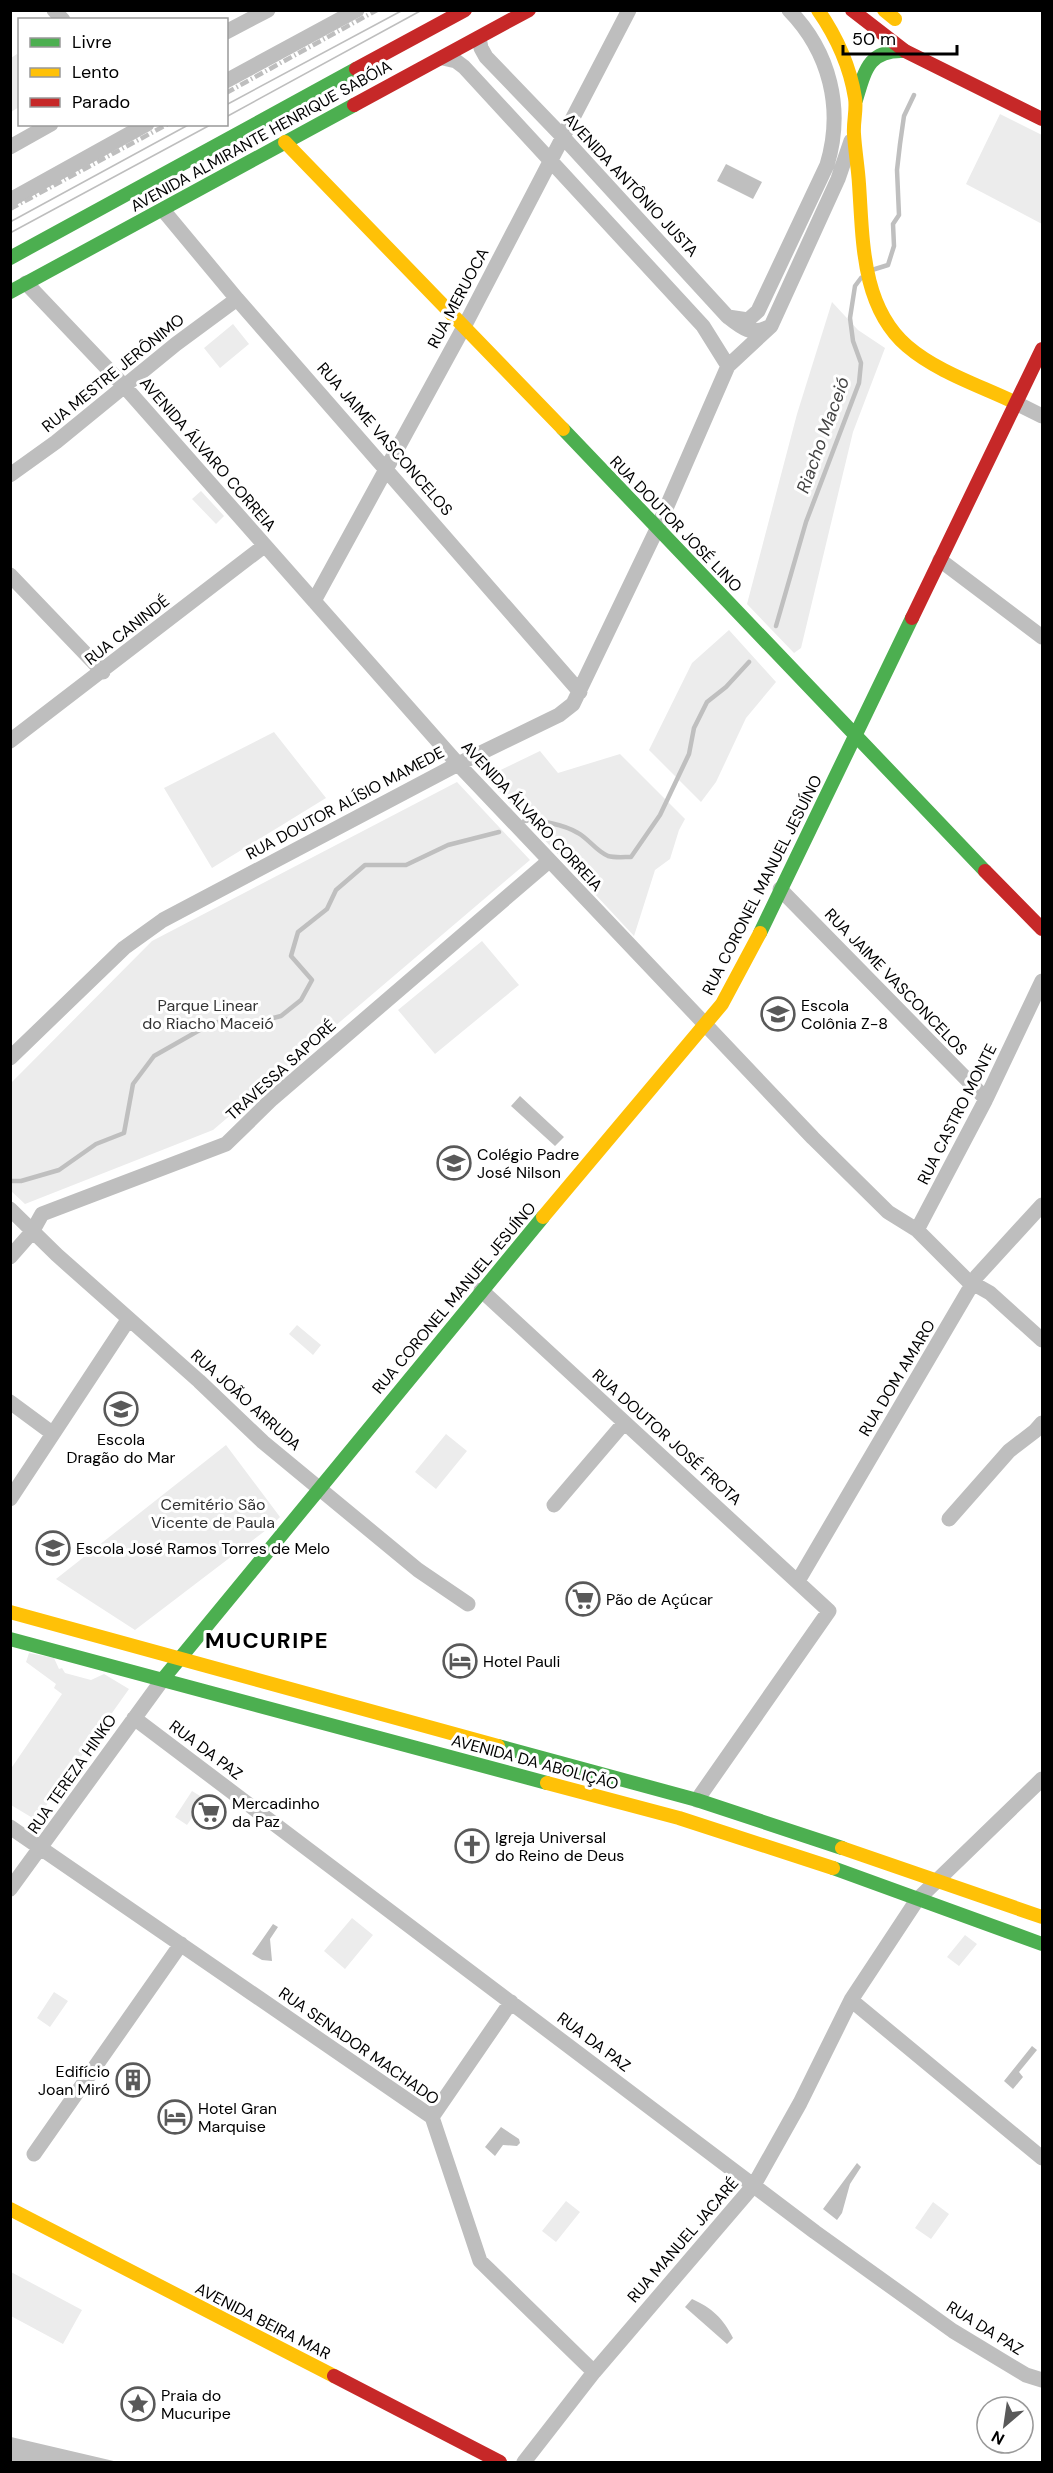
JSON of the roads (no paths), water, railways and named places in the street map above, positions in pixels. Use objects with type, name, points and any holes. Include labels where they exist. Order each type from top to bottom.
[{"type":"main road","name":"AVENIDA ALMIRANTE HENRIQUE SABÓIA","points":[[10,258],[465,10]]},
{"type":"main road","name":"AVENIDA ALMIRANTE HENRIQUE SABÓIA","points":[[10,292],[529,10]]},
{"type":"main road","points":[[818,10],[836,37],[851,80],[855,101],[854,133],[863,253],[869,286],[884,316],[898,337],[921,356],[1016,403]]},
{"type":"main road","points":[[852,10],[905,51],[1042,119]]},
{"type":"main road","points":[[855,101],[863,76],[872,59],[882,51],[905,51]]},
{"type":"main road","name":"RUA DOUTOR JOSÉ LINO","points":[[285,142],[465,325],[657,529],[856,733],[1005,894],[1042,929]]},
{"type":"main road","name":"RUA CORONEL MANUEL JESUÍNO","points":[[163,1680],[318,1487],[722,1004],[742,968],[1042,349]]},
{"type":"main road","name":"AVENIDA DA ABOLIÇÃO","points":[[10,1612],[697,1800],[1042,1917]]},
{"type":"main road","name":"AVENIDA DA ABOLIÇÃO","points":[[10,1639],[679,1818],[800,1856],[1042,1944]]},
{"type":"main road","points":[[394,1742],[401,1720]]},
{"type":"main road","points":[[679,1818],[697,1800]]},
{"type":"main road","name":"AVENIDA BEIRA MAR","points":[[10,2209],[500,2463]]},
{"type":"street","points":[[228,31],[268,10]]},
{"type":"street","points":[[228,80],[357,10]]},
{"type":"street","name":"RUA MERUOCA","points":[[314,601],[465,325],[629,10]]},
{"type":"street","points":[[727,316],[748,320],[758,311],[827,165],[835,124],[833,95],[827,69],[816,44],[803,24],[789,10]]},
{"type":"street","points":[[892,13],[892,34],[905,51]]},
{"type":"street","name":"AVENIDA ANTÔNIO JUSTA","points":[[479,38],[486,57],[563,137],[727,316],[752,332],[758,332],[771,326]]},
{"type":"street","points":[[443,58],[456,61],[464,67],[703,326],[728,366]]},
{"type":"street","points":[[10,147],[47,126]]},
{"type":"street","points":[[10,200],[143,126]]},
{"type":"street","name":"RUA DOUTOR ALÍSIO MAMEDE","points":[[10,1058],[124,948],[163,920],[458,764],[559,715],[573,704],[657,529],[728,366],[771,326],[838,179],[854,133]]},
{"type":"street","name":"RUA JAIME VASCONCELOS","points":[[163,210],[237,299],[387,468],[580,692]]},
{"type":"street","name":"AVENIDA ÁLVARO CORREIA","points":[[26,283],[125,387],[458,764],[813,1138],[888,1212],[917,1230],[967,1280],[990,1293],[1042,1340]]},
{"type":"street","name":"RUA MESTRE JERÔNIMO","points":[[10,475],[125,387],[176,344],[237,299]]},
{"type":"street","points":[[1016,403],[1042,416]]},
{"type":"street","name":"RUA CANINDÉ","points":[[10,741],[103,672],[264,546]]},
{"type":"street","points":[[940,560],[1042,637]]},
{"type":"street","points":[[10,575],[103,672]]},
{"type":"street","name":"TRAVESSA SAPORÉ","points":[[10,1257],[32,1232],[42,1214],[226,1144],[272,1099],[549,861]]},
{"type":"street","name":"RUA JAIME VASCONCELOS","points":[[780,889],[986,1099]]},
{"type":"street","name":"RUA CASTRO MONTE","points":[[917,1230],[986,1099],[1042,981]]},
{"type":"street","name":"RUA DOM AMARO","points":[[798,1581],[976,1276],[1042,1205]]},
{"type":"street","name":"RUA JOÃO ARRUDA","points":[[10,1209],[32,1232],[199,1381],[263,1442],[418,1570],[468,1604]]},
{"type":"street","name":"RUA DOUTOR JOSÉ FROTA","points":[[481,1290],[829,1611],[697,1800]]},
{"type":"street","points":[[10,1499],[128,1320]]},
{"type":"street","points":[[10,1402],[52,1433]]},
{"type":"street","points":[[554,1505],[624,1422]]},
{"type":"street","points":[[950,1519],[1009,1451],[1042,1423]]},
{"type":"street","name":"RUA TEREZA HINKO","points":[[10,1889],[163,1680]]},
{"type":"street","name":"RUA DA PAZ","points":[[134,1718],[754,2185],[953,2331],[1026,2375],[1042,2380]]},
{"type":"street","name":"RUA MANUEL JACARÉ","points":[[524,2463],[594,2372],[754,2185],[800,2103],[851,2000],[917,1900],[1042,1779]]},
{"type":"street","name":"RUA SENADOR MACHADO","points":[[10,1827],[432,2117],[480,2261],[594,2372]]},
{"type":"street","points":[[34,2154],[181,1944]]},
{"type":"street","points":[[851,2000],[1042,2158]]},
{"type":"street","points":[[432,2117],[511,2002]]},
{"type":"waterway","name":"Riacho Maceió","points":[[872,270],[888,265],[894,246],[893,224],[899,215],[897,170],[900,144],[904,116],[914,95]]},
{"type":"waterway","name":"Riacho Maceió","points":[[776,626],[806,522],[859,383],[861,363],[853,341],[850,318],[855,286],[861,278]]},
{"type":"waterway","name":"Riacho Maceió","points":[[524,821],[544,822],[566,827],[608,856],[631,857],[660,815],[689,754],[694,728],[707,702],[726,687],[749,662]]},
{"type":"waterway","name":"Riacho Maceió","points":[[10,1181],[21,1181],[59,1170],[96,1144],[124,1133],[133,1084],[154,1056],[198,1031],[225,1019],[250,1024],[281,1016],[301,1000],[312,980],[291,956],[298,932],[327,909],[336,890],[365,865],[406,865],[448,845],[499,832]]},
{"type":"tram line","points":[[228,104],[403,10]]},
{"type":"tram line","points":[[228,116],[422,10]]},
{"type":"tram line","points":[[10,222],[186,126]]},
{"type":"tram line","points":[[10,233],[208,126]]},
{"type":"railway","points":[[228,92],[377,10]]},
{"type":"railway","points":[[10,209],[164,126]]},
{"type":"place","name":"Escola Colônia Z-8","points":[[778,1014]]},
{"type":"place","name":"Colégio Padre José Nilson","points":[[454,1163]]},
{"type":"place","name":"Escola Dragão do Mar","points":[[121,1409]]},
{"type":"place","name":"Escola José Ramos Torres de Melo","points":[[53,1548]]},
{"type":"place","name":"Pão de Açúcar","points":[[583,1599]]},
{"type":"place","name":"Hotel Pauli","points":[[460,1661]]},
{"type":"place","name":"Mercadinho da Paz","points":[[209,1812]]},
{"type":"place","name":"Igreja Universal do Reino de Deus","points":[[472,1846]]},
{"type":"place","name":"Edifício Joan Miró","points":[[133,2080]]},
{"type":"place","name":"Hotel Gran Marquise","points":[[175,2117]]},
{"type":"place","name":"Praia do Mucuripe","points":[[138,2404]]},
{"type":"district","name":"MUCURIPE","points":[[267,1640]]},
{"type":"park label","name":"Parque Linear do Riacho Maceió","points":[[208,1014]]},
{"type":"park label","name":"Cemitério São Vicente de Paula","points":[[213,1513]]}]
